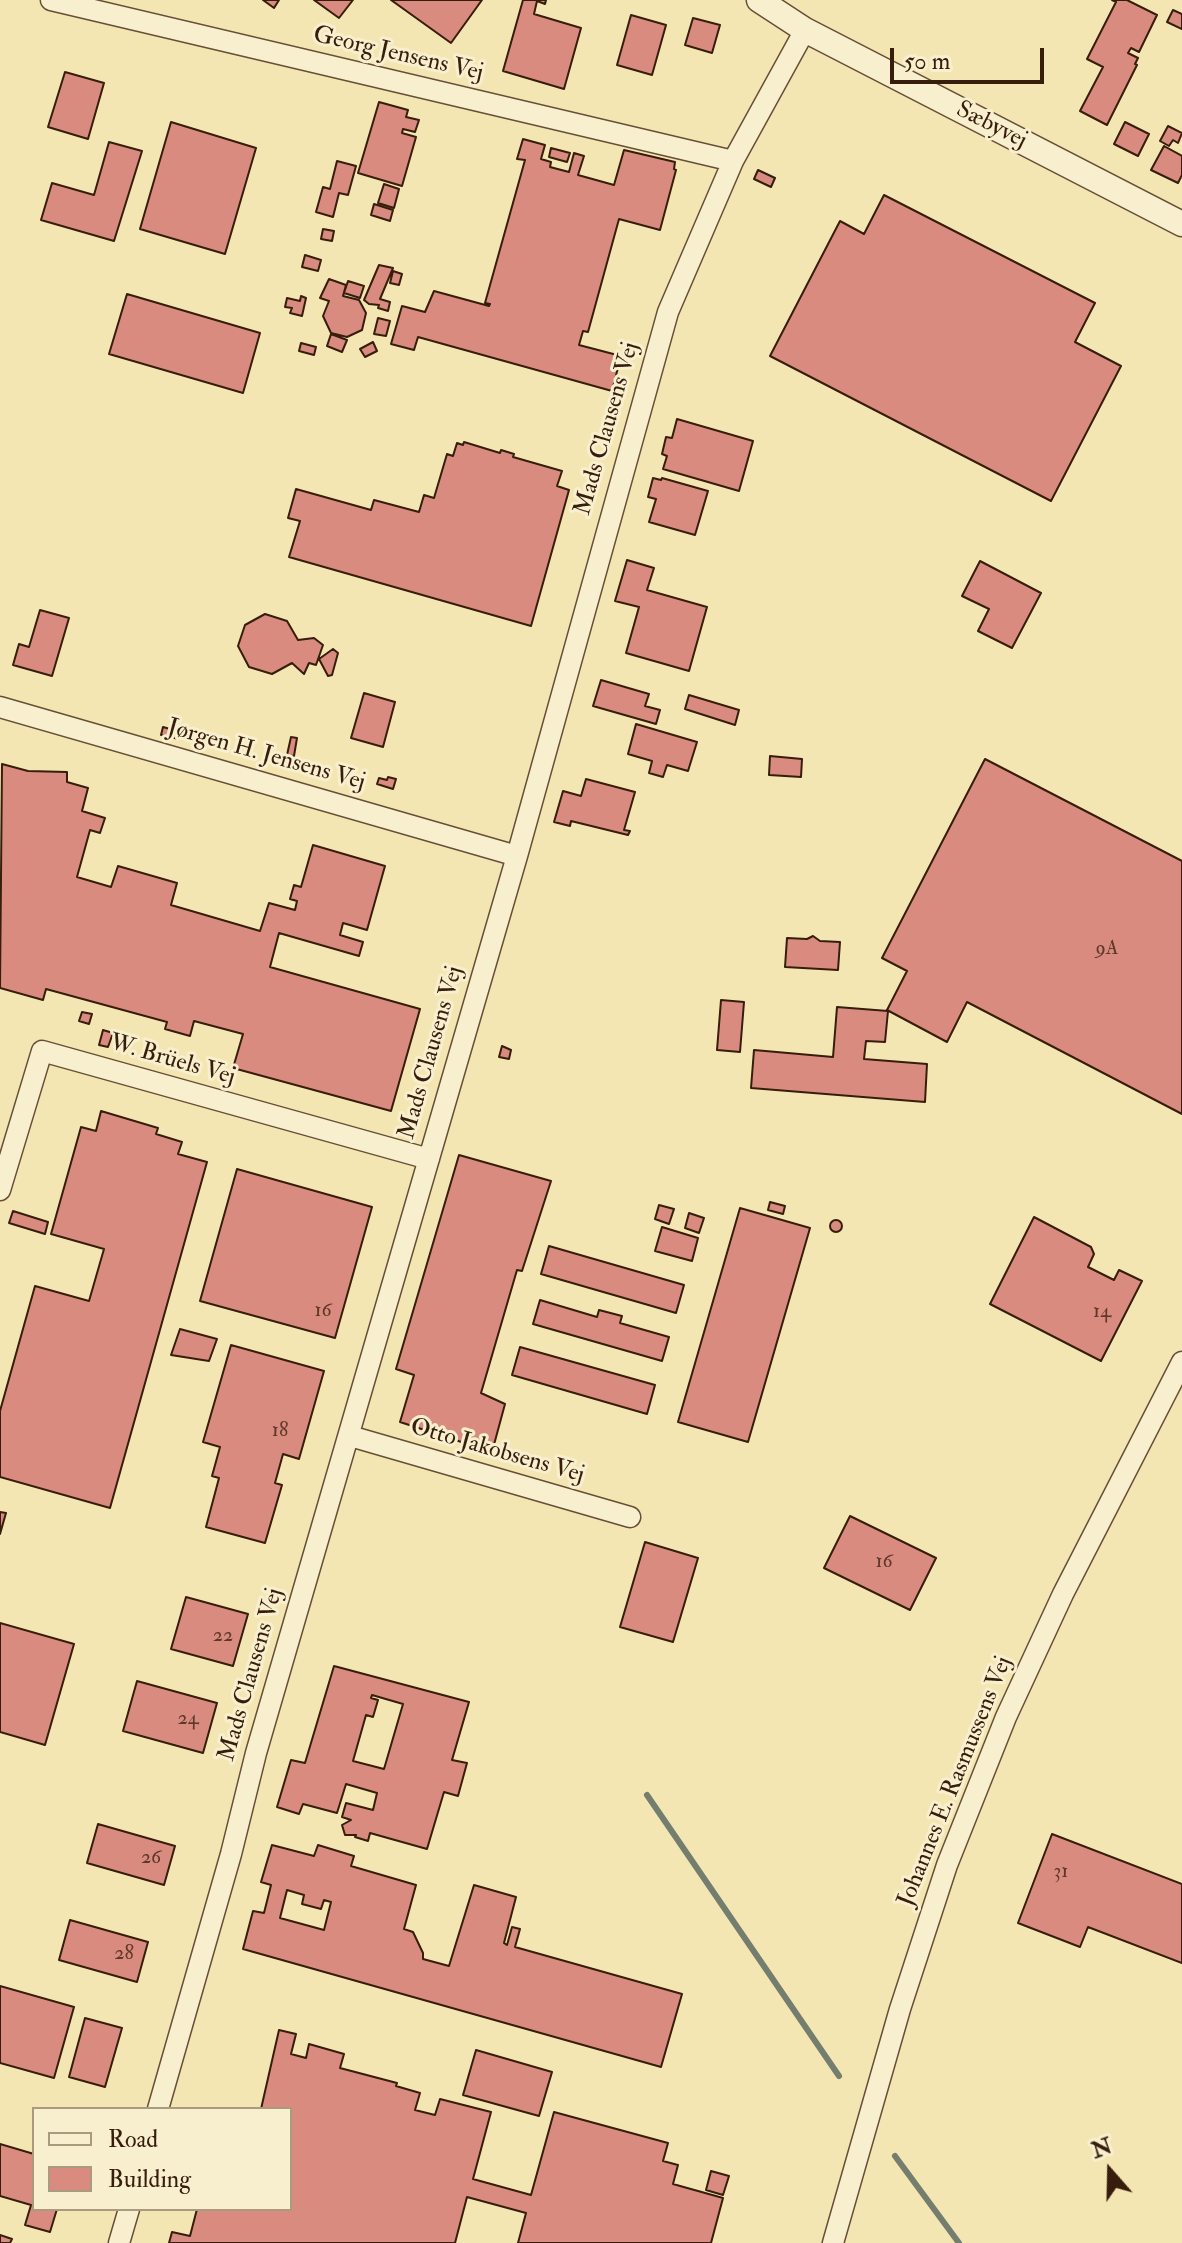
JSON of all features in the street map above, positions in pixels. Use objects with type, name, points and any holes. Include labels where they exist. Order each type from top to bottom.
[{"type":"street","name":"Georg Jensens Vej","points":[[51,0],[733,161]]},
{"type":"street","name":"Sæbyvej","points":[[759,0],[805,30],[1182,224]]},
{"type":"street","name":"Mads Clausens Vej","points":[[159,2107],[231,1854],[256,1753],[517,856],[668,312],[733,161],[805,30]]},
{"type":"street","name":"Jørgen H. Jensens Vej","points":[[0,707],[517,856]]},
{"type":"street","name":"W. Brüels Vej","points":[[0,1190],[42,1051],[429,1159]]},
{"type":"street","name":"Johannes E. Rasmussens Vej","points":[[833,2243],[914,1966],[947,1865],[1006,1717],[1063,1594],[1182,1362]]},
{"type":"street","name":"Otto Jakobsens Vej","points":[[350,1436],[630,1517]]},
{"type":"street","points":[[119,2243],[128,2211]]},
{"type":"building","points":[[263,0],[279,0],[274,8]]},
{"type":"building","points":[[314,0],[353,0],[339,18]]},
{"type":"building","points":[[391,0],[482,0],[451,43]]},
{"type":"building","points":[[523,0],[546,0],[545,4],[537,1],[534,14],[581,28],[564,89],[503,71]]},
{"type":"building","points":[[1112,0],[1127,0],[1157,15],[1139,52],[1131,48],[1128,53],[1138,58],[1137,65],[1107,125],[1080,111],[1103,67],[1087,59],[1116,2]]},
{"type":"building","points":[[1173,10],[1182,14],[1182,29],[1167,22]]},
{"type":"building","points":[[631,15],[666,25],[652,75],[617,65]]},
{"type":"building","points":[[693,18],[720,25],[712,53],[685,45]]},
{"type":"building","points":[[65,72],[104,83],[88,139],[48,127]]},
{"type":"building","points":[[379,102],[408,110],[406,117],[419,120],[415,132],[403,129],[402,133],[416,137],[402,186],[358,173]]},
{"type":"building","points":[[171,122],[256,148],[225,254],[140,229]]},
{"type":"building","points":[[1125,122],[1149,134],[1138,156],[1114,144]]},
{"type":"building","points":[[1168,126],[1182,133],[1178,143],[1173,140],[1169,146],[1160,141]]},
{"type":"building","points":[[523,139],[545,145],[541,159],[551,162],[550,167],[569,172],[574,153],[584,156],[578,175],[614,185],[624,150],[675,162],[676,170],[660,230],[619,219],[588,332],[583,331],[579,345],[621,356],[612,391],[418,337],[414,350],[391,344],[402,306],[425,312],[434,291],[489,306],[485,303],[525,160],[517,159]]},
{"type":"building","points":[[109,142],[142,151],[114,241],[41,220],[52,183],[94,195]]},
{"type":"building","points":[[1164,146],[1182,156],[1182,175],[1178,183],[1151,170]]},
{"type":"building","points":[[551,148],[570,153],[567,162],[549,157]]},
{"type":"building","points":[[337,161],[356,166],[348,195],[339,193],[333,217],[316,212],[323,187],[330,189]]},
{"type":"building","points":[[758,170],[775,178],[771,187],[754,179]]},
{"type":"building","points":[[384,184],[399,189],[394,208],[378,203]]},
{"type":"building","points":[[884,195],[1095,303],[1075,342],[1121,366],[1051,501],[770,356],[840,221],[864,234]]},
{"type":"building","points":[[374,204],[393,210],[390,221],[371,215]]},
{"type":"building","points":[[323,229],[334,231],[332,241],[321,239]]},
{"type":"building","points":[[305,255],[321,260],[318,271],[302,267]]},
{"type":"building","points":[[379,265],[393,268],[380,299],[390,302],[388,311],[364,300]]},
{"type":"building","points":[[393,271],[402,274],[399,285],[390,283]]},
{"type":"building","points":[[329,279],[346,285],[343,296],[359,300],[366,313],[362,330],[347,337],[331,333],[323,316],[329,301],[320,298]]},
{"type":"building","points":[[348,281],[364,286],[360,298],[344,293]]},
{"type":"building","points":[[127,294],[260,333],[243,393],[109,354]]},
{"type":"building","points":[[301,296],[306,298],[302,316],[290,313],[292,308],[285,307],[287,298],[300,301]]},
{"type":"building","points":[[378,318],[390,321],[386,336],[374,334]]},
{"type":"building","points":[[331,334],[347,340],[342,352],[327,346]]},
{"type":"building","points":[[373,342],[377,351],[365,357],[360,349]]},
{"type":"building","points":[[301,343],[316,347],[314,355],[299,351]]},
{"type":"building","points":[[677,419],[753,441],[739,491],[663,469],[667,456],[662,454],[666,437],[672,438]]},
{"type":"building","points":[[464,442],[500,453],[501,450],[514,454],[513,457],[562,471],[557,486],[569,490],[531,626],[289,557],[300,521],[288,518],[296,489],[371,510],[374,500],[419,512],[424,495],[434,498],[447,454],[453,456],[457,443],[463,445]]},
{"type":"building","points":[[653,478],[708,491],[695,535],[649,522],[656,499],[648,497]]},
{"type":"building","points":[[627,560],[654,568],[647,590],[707,607],[689,671],[626,653],[639,607],[615,601]]},
{"type":"building","points":[[980,561],[1041,593],[1012,648],[978,631],[989,609],[962,596]]},
{"type":"building","points":[[40,610],[69,618],[52,676],[13,665],[19,644],[29,647]]},
{"type":"building","points":[[265,614],[287,621],[298,640],[314,638],[323,645],[316,665],[309,663],[304,674],[292,663],[272,674],[249,667],[238,646],[245,625]]},
{"type":"building","points":[[333,649],[338,653],[332,675],[328,676],[319,659]]},
{"type":"building","points":[[601,680],[649,694],[645,706],[660,710],[656,724],[593,706]]},
{"type":"building","points":[[364,693],[395,702],[383,747],[351,738]]},
{"type":"building","points":[[689,695],[739,710],[735,725],[685,709]]},
{"type":"building","points":[[636,724],[697,742],[688,771],[667,765],[663,777],[649,773],[652,761],[628,754]]},
{"type":"building","points":[[163,727],[181,732],[179,739],[161,735]]},
{"type":"building","points":[[291,737],[297,738],[294,756],[287,755]]},
{"type":"building","points":[[770,756],[802,759],[801,777],[769,775]]},
{"type":"building","points":[[985,759],[1182,861],[1182,1114],[967,1002],[947,1042],[887,1010],[907,971],[882,958]]},
{"type":"building","points":[[2,764],[28,771],[67,772],[67,782],[88,788],[82,811],[105,818],[100,833],[90,830],[77,877],[111,887],[118,866],[177,883],[171,905],[260,931],[269,903],[295,910],[297,901],[290,899],[294,885],[301,887],[313,845],[385,866],[367,930],[343,923],[340,935],[363,942],[359,956],[279,933],[270,967],[420,1009],[391,1111],[233,1068],[243,1034],[194,1021],[190,1036],[165,1029],[167,1022],[46,989],[43,1000],[0,988]]},
{"type":"building","points":[[388,777],[396,779],[393,789],[377,784],[379,778],[387,780]]},
{"type":"building","points":[[586,779],[635,792],[624,830],[630,831],[628,835],[571,821],[570,826],[554,822],[563,791],[581,796]]},
{"type":"building","points":[[813,936],[820,941],[840,942],[838,970],[785,967],[787,938],[807,939]]},
{"type":"building","points":[[721,1000],[744,1002],[740,1052],[717,1050]]},
{"type":"building","points":[[837,1007],[888,1011],[885,1042],[866,1041],[864,1059],[927,1064],[925,1102],[751,1088],[754,1050],[833,1057]]},
{"type":"building","points":[[82,1012],[92,1014],[89,1024],[79,1021]]},
{"type":"building","points":[[103,1030],[113,1033],[108,1047],[99,1045]]},
{"type":"building","points":[[502,1046],[511,1050],[509,1059],[499,1057]]},
{"type":"building","points":[[101,1111],[158,1128],[156,1134],[182,1142],[178,1154],[207,1162],[110,1508],[0,1477],[0,1411],[35,1286],[89,1301],[104,1249],[51,1234],[81,1127],[96,1131]]},
{"type":"building","points":[[459,1155],[551,1181],[522,1271],[517,1270],[481,1393],[505,1404],[492,1452],[400,1422],[414,1375],[396,1369]]},
{"type":"building","points":[[237,1169],[372,1207],[335,1338],[200,1301]]},
{"type":"building","points":[[770,1202],[785,1206],[783,1214],[768,1210]]},
{"type":"building","points":[[659,1205],[674,1209],[669,1224],[655,1219]]},
{"type":"building","points":[[740,1208],[810,1228],[748,1442],[678,1422]]},
{"type":"building","points":[[13,1211],[48,1222],[45,1234],[9,1223]]},
{"type":"building","points":[[689,1213],[704,1218],[699,1233],[685,1228]]},
{"type":"building","points":[[1034,1217],[1091,1247],[1094,1254],[1088,1267],[1114,1280],[1119,1270],[1142,1281],[1101,1361],[990,1304]]},
{"type":"building","points":[[836,1220],[842,1226],[836,1232],[830,1226]]},
{"type":"building","points":[[662,1227],[698,1238],[692,1261],[655,1251]]},
{"type":"building","points":[[549,1246],[684,1285],[676,1313],[541,1274]]},
{"type":"building","points":[[540,1300],[597,1317],[599,1310],[622,1316],[620,1323],[669,1337],[662,1361],[533,1324]]},
{"type":"building","points":[[180,1329],[217,1339],[209,1361],[171,1355]]},
{"type":"building","points":[[231,1345],[324,1371],[299,1459],[283,1454],[275,1483],[282,1485],[265,1543],[206,1527],[219,1478],[212,1476],[220,1447],[203,1442]]},
{"type":"building","points":[[520,1347],[655,1385],[647,1414],[512,1375]]},
{"type":"building","points":[[0,1512],[6,1513],[0,1534]]},
{"type":"building","points":[[850,1516],[936,1558],[910,1610],[824,1568]]},
{"type":"building","points":[[645,1542],[698,1558],[673,1642],[620,1627]]},
{"type":"building","points":[[186,1597],[248,1614],[233,1666],[171,1649]]},
{"type":"building","points":[[0,1623],[74,1644],[45,1745],[0,1732]]},
{"type":"building","points":[[334,1666],[469,1702],[452,1760],[467,1763],[458,1796],[444,1792],[427,1849],[370,1833],[368,1841],[356,1835],[345,1835],[342,1825],[351,1820],[342,1817],[346,1803],[373,1810],[377,1793],[346,1784],[337,1813],[303,1804],[299,1814],[277,1807],[291,1760],[305,1763]],"holes":[[[372,1695],[403,1704],[384,1769],[353,1761],[366,1715],[373,1717],[378,1700],[371,1698]]]},
{"type":"building","points":[[137,1681],[217,1703],[203,1753],[123,1731]]},
{"type":"building","points":[[98,1824],[175,1846],[164,1885],[87,1863]]},
{"type":"building","points":[[1052,1834],[1182,1884],[1182,1963],[1088,1927],[1080,1947],[1018,1923]]},
{"type":"building","points":[[272,1845],[314,1856],[318,1845],[354,1856],[351,1866],[416,1885],[404,1929],[413,1932],[423,1959],[449,1966],[474,1885],[516,1897],[504,1943],[507,1945],[512,1927],[520,1929],[515,1947],[682,1994],[661,2067],[243,1949],[253,1911],[264,1913],[271,1885],[261,1882]],"holes":[[[287,1890],[304,1895],[302,1904],[321,1909],[324,1900],[331,1902],[324,1930],[280,1918]]]},
{"type":"building","points":[[70,1920],[148,1942],[137,1982],[59,1960]]},
{"type":"building","points":[[0,1986],[74,2007],[54,2078],[0,2063]]},
{"type":"building","points":[[85,2018],[122,2028],[105,2087],[69,2077]]},
{"type":"building","points":[[279,2030],[296,2034],[291,2054],[306,2058],[309,2044],[344,2054],[340,2068],[397,2083],[396,2086],[420,2093],[415,2110],[435,2115],[440,2099],[491,2112],[473,2179],[531,2195],[554,2112],[668,2143],[663,2161],[678,2165],[673,2184],[723,2198],[711,2243],[518,2243],[526,2213],[467,2197],[455,2243],[169,2243],[172,2232],[190,2236],[196,2211],[292,2211],[292,2107],[261,2107]]},
{"type":"building","points":[[476,2050],[552,2072],[539,2116],[463,2095]]},
{"type":"building","points":[[0,2144],[32,2153],[32,2211],[56,2211],[50,2232],[25,2225],[31,2205],[0,2196]]},
{"type":"building","points":[[711,2171],[729,2176],[723,2195],[706,2190]]},
{"type":"building","points":[[0,2235],[12,2239],[10,2243],[0,2243]]},
{"type":"waterway","points":[[647,1795],[839,2076]]},
{"type":"waterway","points":[[895,2156],[959,2243]]}]
